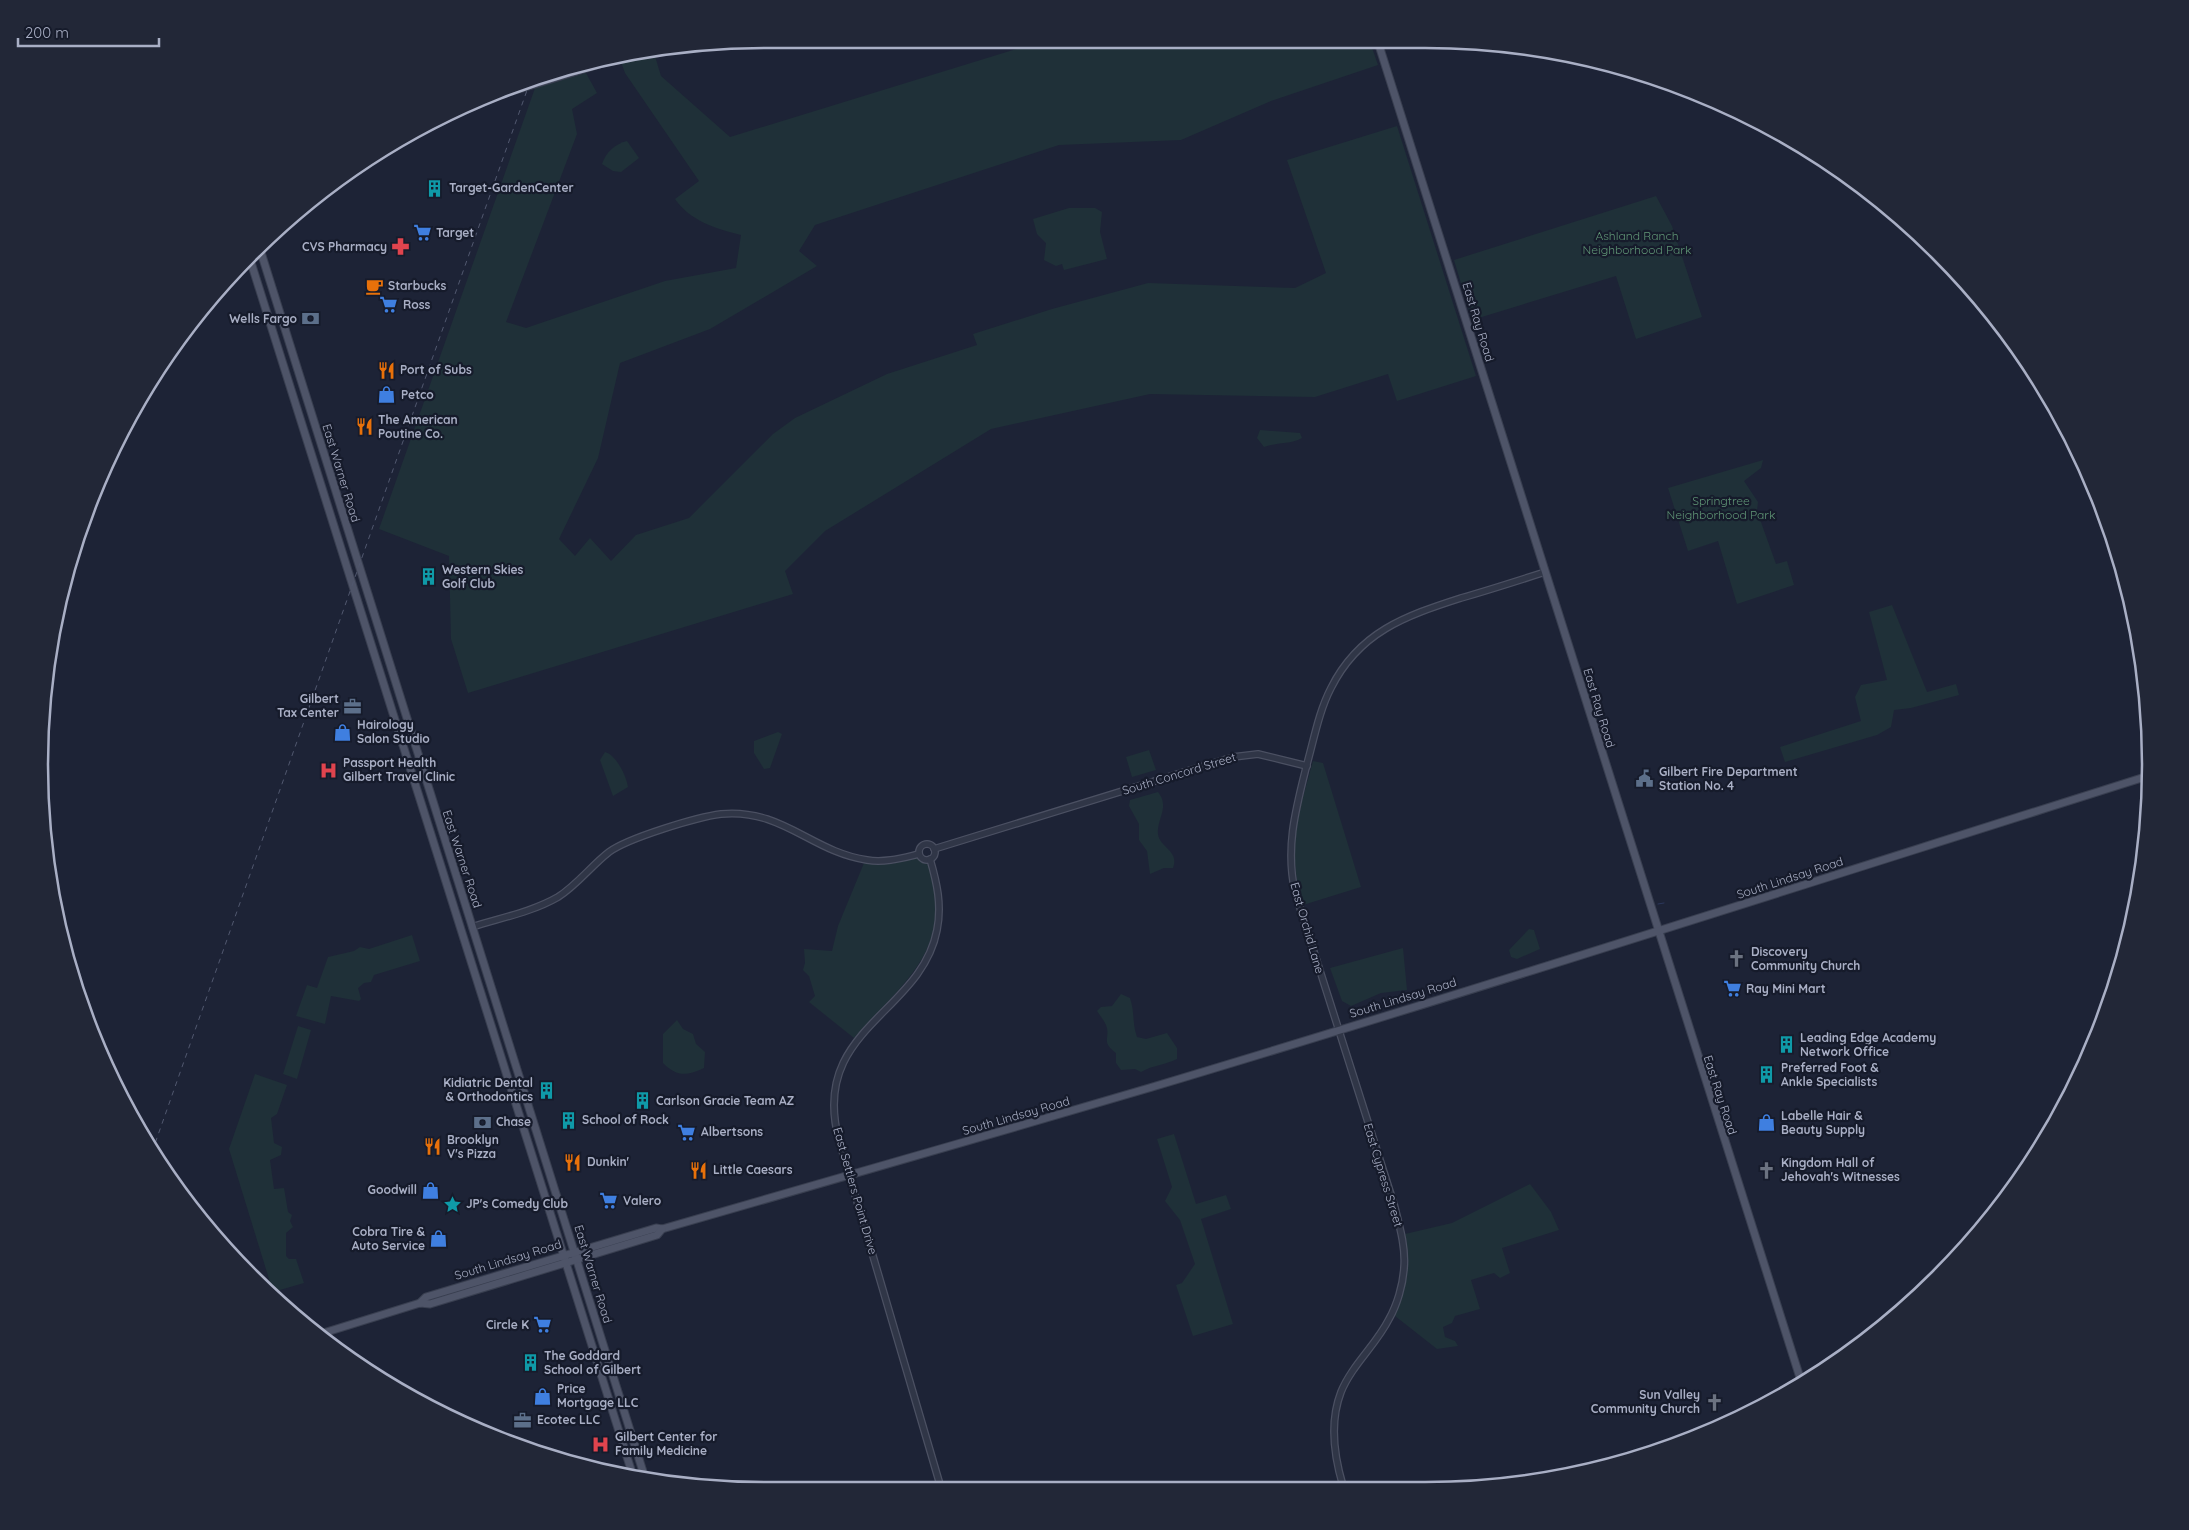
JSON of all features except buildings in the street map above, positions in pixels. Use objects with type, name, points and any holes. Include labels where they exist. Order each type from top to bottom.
[{"type":"main road","name":"East Ray Road","points":[[1380,48],[1657,931],[1799,1376]]},
{"type":"main road","name":"East Warner Road","points":[[262,255],[643,1472]]},
{"type":"main road","name":"East Warner Road","points":[[252,265],[631,1470]]},
{"type":"main road","points":[[264,301],[274,297]]},
{"type":"main road","points":[[285,367],[292,370],[307,403]]},
{"type":"main road","points":[[310,448],[320,444]]},
{"type":"main road","name":"South Lindsay Road","points":[[420,1303],[426,1297],[575,1255],[656,1228],[662,1229],[850,1176],[1338,1030],[2141,778]]},
{"type":"main road","points":[[522,1122],[532,1118]]},
{"type":"main road","name":"South Lindsay Road","points":[[327,1333],[420,1303],[430,1304],[444,1300],[564,1258]]},
{"type":"main road","points":[[444,1300],[452,1293],[465,1289],[468,1284]]},
{"type":"main road","points":[[608,1395],[618,1392]]},
{"type":"street","points":[[1307,766],[1331,688],[1351,658],[1373,636],[1406,617],[1544,572]]},
{"type":"street","name":"South Concord Street","points":[[934,849],[1233,757],[1258,754],[1307,766]]},
{"type":"street","name":"East Orchid Lane","points":[[1307,766],[1292,825],[1291,871],[1295,892],[1338,1030]]},
{"type":"street","points":[[472,927],[551,900],[569,889],[604,856],[626,842],[718,814],[747,814],[765,817],[846,855],[862,859],[892,860],[919,854]]},
{"type":"street","points":[[926,844],[931,845],[934,849],[934,856],[930,859],[922,858],[919,854],[921,846],[926,844]]},
{"type":"street","name":"East Settlers Point Drive","points":[[930,859],[939,899],[937,931],[932,948],[917,974],[851,1048],[838,1079],[834,1103],[836,1122],[850,1176],[937,1482]]},
{"type":"street","name":"East Cypress Street","points":[[1338,1030],[1394,1204],[1403,1248],[1404,1267],[1397,1300],[1389,1320],[1353,1370],[1341,1392],[1337,1405],[1334,1441],[1336,1461],[1342,1482]]},
{"type":"green space","name":"Western Skies Golf Club","points":[[1020,48],[1372,48],[1378,65],[1271,101],[1181,140],[1059,145],[815,225],[799,251],[817,266],[710,329],[620,363],[598,458],[559,539],[575,556],[590,538],[611,561],[636,535],[689,518],[773,434],[795,418],[887,374],[977,345],[973,334],[1052,309],[1148,283],[1295,288],[1326,273],[1287,160],[1397,126],[1476,376],[1397,401],[1388,374],[1315,397],[1150,394],[991,429],[825,531],[785,571],[793,594],[468,693],[451,639],[449,556],[379,529],[535,88],[586,73],[597,93],[572,109],[577,134],[506,322],[526,328],[665,281],[736,268],[741,235],[704,223],[688,213],[675,199],[699,181],[625,73],[621,62],[655,56],[661,76],[730,137]]},
{"type":"green space","points":[[627,141],[639,158],[621,172],[613,171],[602,164],[612,149]]},
{"type":"green space","name":"Ashland Ranch Neighborhood Park","points":[[1656,196],[1672,226],[1702,317],[1636,339],[1616,276],[1472,320],[1454,260]]},
{"type":"green space","points":[[1069,208],[1095,208],[1102,212],[1100,232],[1107,259],[1064,270],[1062,264],[1056,266],[1044,260],[1046,243],[1037,234],[1033,219]]},
{"type":"green space","points":[[1260,430],[1300,433],[1302,438],[1292,442],[1264,447],[1257,438]]},
{"type":"green space","name":"Springtree Neighborhood Park","points":[[1763,460],[1761,468],[1744,481],[1758,502],[1757,511],[1776,564],[1787,561],[1794,585],[1737,604],[1718,541],[1688,551],[1668,488]]},
{"type":"green space","points":[[1892,605],[1927,692],[1956,684],[1959,695],[1911,708],[1894,710],[1891,727],[1877,735],[1785,762],[1780,747],[1861,721],[1855,697],[1861,685],[1887,680],[1869,612]]},
{"type":"green space","points":[[778,732],[782,734],[770,768],[764,769],[754,753],[754,741]]},
{"type":"green space","points":[[1149,750],[1156,770],[1132,777],[1126,757]]},
{"type":"green space","points":[[605,752],[613,757],[620,766],[628,787],[613,796],[600,760]]},
{"type":"green space","points":[[1313,761],[1323,763],[1361,887],[1303,905],[1295,866],[1296,832]]},
{"type":"green space","points":[[1158,792],[1163,808],[1158,834],[1159,838],[1172,853],[1174,862],[1173,868],[1164,868],[1150,874],[1147,851],[1139,840],[1139,824],[1129,806],[1130,800]]},
{"type":"green space","points":[[917,858],[928,865],[935,894],[935,919],[930,942],[920,962],[906,981],[854,1038],[809,1002],[815,996],[809,976],[803,970],[805,963],[804,949],[832,951],[838,926],[864,863],[891,864]]},
{"type":"green space","points":[[1529,929],[1534,930],[1540,949],[1517,959],[1511,957],[1509,950]]},
{"type":"green space","points":[[412,935],[420,961],[374,975],[371,982],[364,983],[358,988],[361,999],[359,1001],[331,996],[325,1024],[296,1016],[307,985],[317,988],[328,957],[354,951],[360,947],[369,949]]},
{"type":"green space","points":[[1403,948],[1407,990],[1381,993],[1351,1006],[1342,1001],[1330,968]]},
{"type":"green space","points":[[1121,994],[1130,998],[1137,1037],[1146,1039],[1167,1033],[1177,1048],[1177,1059],[1141,1072],[1135,1069],[1121,1070],[1116,1063],[1116,1053],[1107,1043],[1106,1025],[1097,1011],[1101,1007],[1112,1006]]},
{"type":"green space","points":[[677,1020],[683,1029],[693,1034],[696,1044],[705,1052],[704,1068],[692,1073],[678,1073],[663,1063],[663,1034]]},
{"type":"green space","points":[[298,1026],[311,1030],[297,1079],[283,1074]]},
{"type":"green space","points":[[255,1074],[287,1085],[277,1114],[271,1118],[274,1143],[282,1147],[281,1155],[270,1160],[274,1189],[284,1188],[288,1212],[292,1215],[290,1221],[293,1227],[286,1233],[286,1256],[289,1259],[296,1259],[304,1283],[278,1291],[270,1284],[229,1149]]},
{"type":"green space","points":[[1174,1134],[1196,1204],[1226,1195],[1231,1209],[1201,1219],[1233,1324],[1193,1336],[1176,1285],[1182,1283],[1195,1264],[1180,1220],[1165,1201],[1172,1187],[1157,1139]]},
{"type":"green space","points":[[1530,1184],[1551,1212],[1559,1230],[1502,1248],[1510,1273],[1500,1278],[1494,1273],[1471,1280],[1480,1309],[1455,1316],[1452,1323],[1443,1327],[1445,1337],[1455,1341],[1458,1346],[1437,1349],[1395,1316],[1405,1286],[1408,1255],[1405,1234],[1452,1223]]},
{"type":"waterway","points":[[1658,904],[1664,903]]},
{"type":"railway","points":[[155,1143],[528,88]]},
{"type":"place","name":"Target-GardenCenter","points":[[435,188]]},
{"type":"place","name":"Target","points":[[422,233]]},
{"type":"place","name":"CVS Pharmacy","points":[[401,247]]},
{"type":"place","name":"Starbucks","points":[[374,286]]},
{"type":"place","name":"Ross","points":[[389,305]]},
{"type":"place","name":"Wells Fargo","points":[[311,319]]},
{"type":"place","name":"Port of Subs","points":[[386,370]]},
{"type":"place","name":"Petco","points":[[387,395]]},
{"type":"place","name":"The American Poutine Co.","points":[[364,427]]},
{"type":"place","name":"Western Skies Golf Club","points":[[428,577]]},
{"type":"place","name":"Gilbert Tax Center","points":[[353,706]]},
{"type":"place","name":"Hairology Salon Studio","points":[[343,732]]},
{"type":"place","name":"Passport Health Gilbert Travel Clinic","points":[[329,770]]},
{"type":"place","name":"Gilbert Fire Department Station No. 4","points":[[1645,779]]},
{"type":"place","name":"Discovery Community Church","points":[[1737,959]]},
{"type":"place","name":"Ray Mini Mart","points":[[1732,989]]},
{"type":"place","name":"Leading Edge Academy Network Office","points":[[1786,1045]]},
{"type":"place","name":"Preferred Foot & Ankle Specialists","points":[[1767,1075]]},
{"type":"place","name":"Kidiatric Dental & Orthodontics","points":[[547,1090]]},
{"type":"place","name":"Carlson Gracie Team AZ","points":[[642,1101]]},
{"type":"place","name":"School of Rock","points":[[568,1120]]},
{"type":"place","name":"Chase","points":[[482,1122]]},
{"type":"place","name":"Labelle Hair & Beauty Supply","points":[[1767,1123]]},
{"type":"place","name":"Albertsons","points":[[687,1132]]},
{"type":"place","name":"Brooklyn V's Pizza","points":[[433,1147]]},
{"type":"place","name":"Dunkin'","points":[[573,1162]]},
{"type":"place","name":"Little Caesars","points":[[699,1170]]},
{"type":"place","name":"Kingdom Hall of Jehovah's Witnesses","points":[[1767,1170]]},
{"type":"place","name":"Goodwill","points":[[431,1190]]},
{"type":"place","name":"Valero","points":[[609,1201]]},
{"type":"place","name":"JP's Comedy Club","points":[[452,1204]]},
{"type":"place","name":"Cobra Tire & Auto Service","points":[[439,1239]]},
{"type":"place","name":"Circle K","points":[[543,1325]]},
{"type":"place","name":"The Goddard School of Gilbert","points":[[530,1363]]},
{"type":"place","name":"Price Mortgage LLC","points":[[543,1396]]},
{"type":"place","name":"Sun Valley Community Church","points":[[1714,1402]]},
{"type":"place","name":"Ecotec LLC","points":[[523,1420]]},
{"type":"place","name":"Gilbert Center for Family Medicine","points":[[601,1444]]}]
